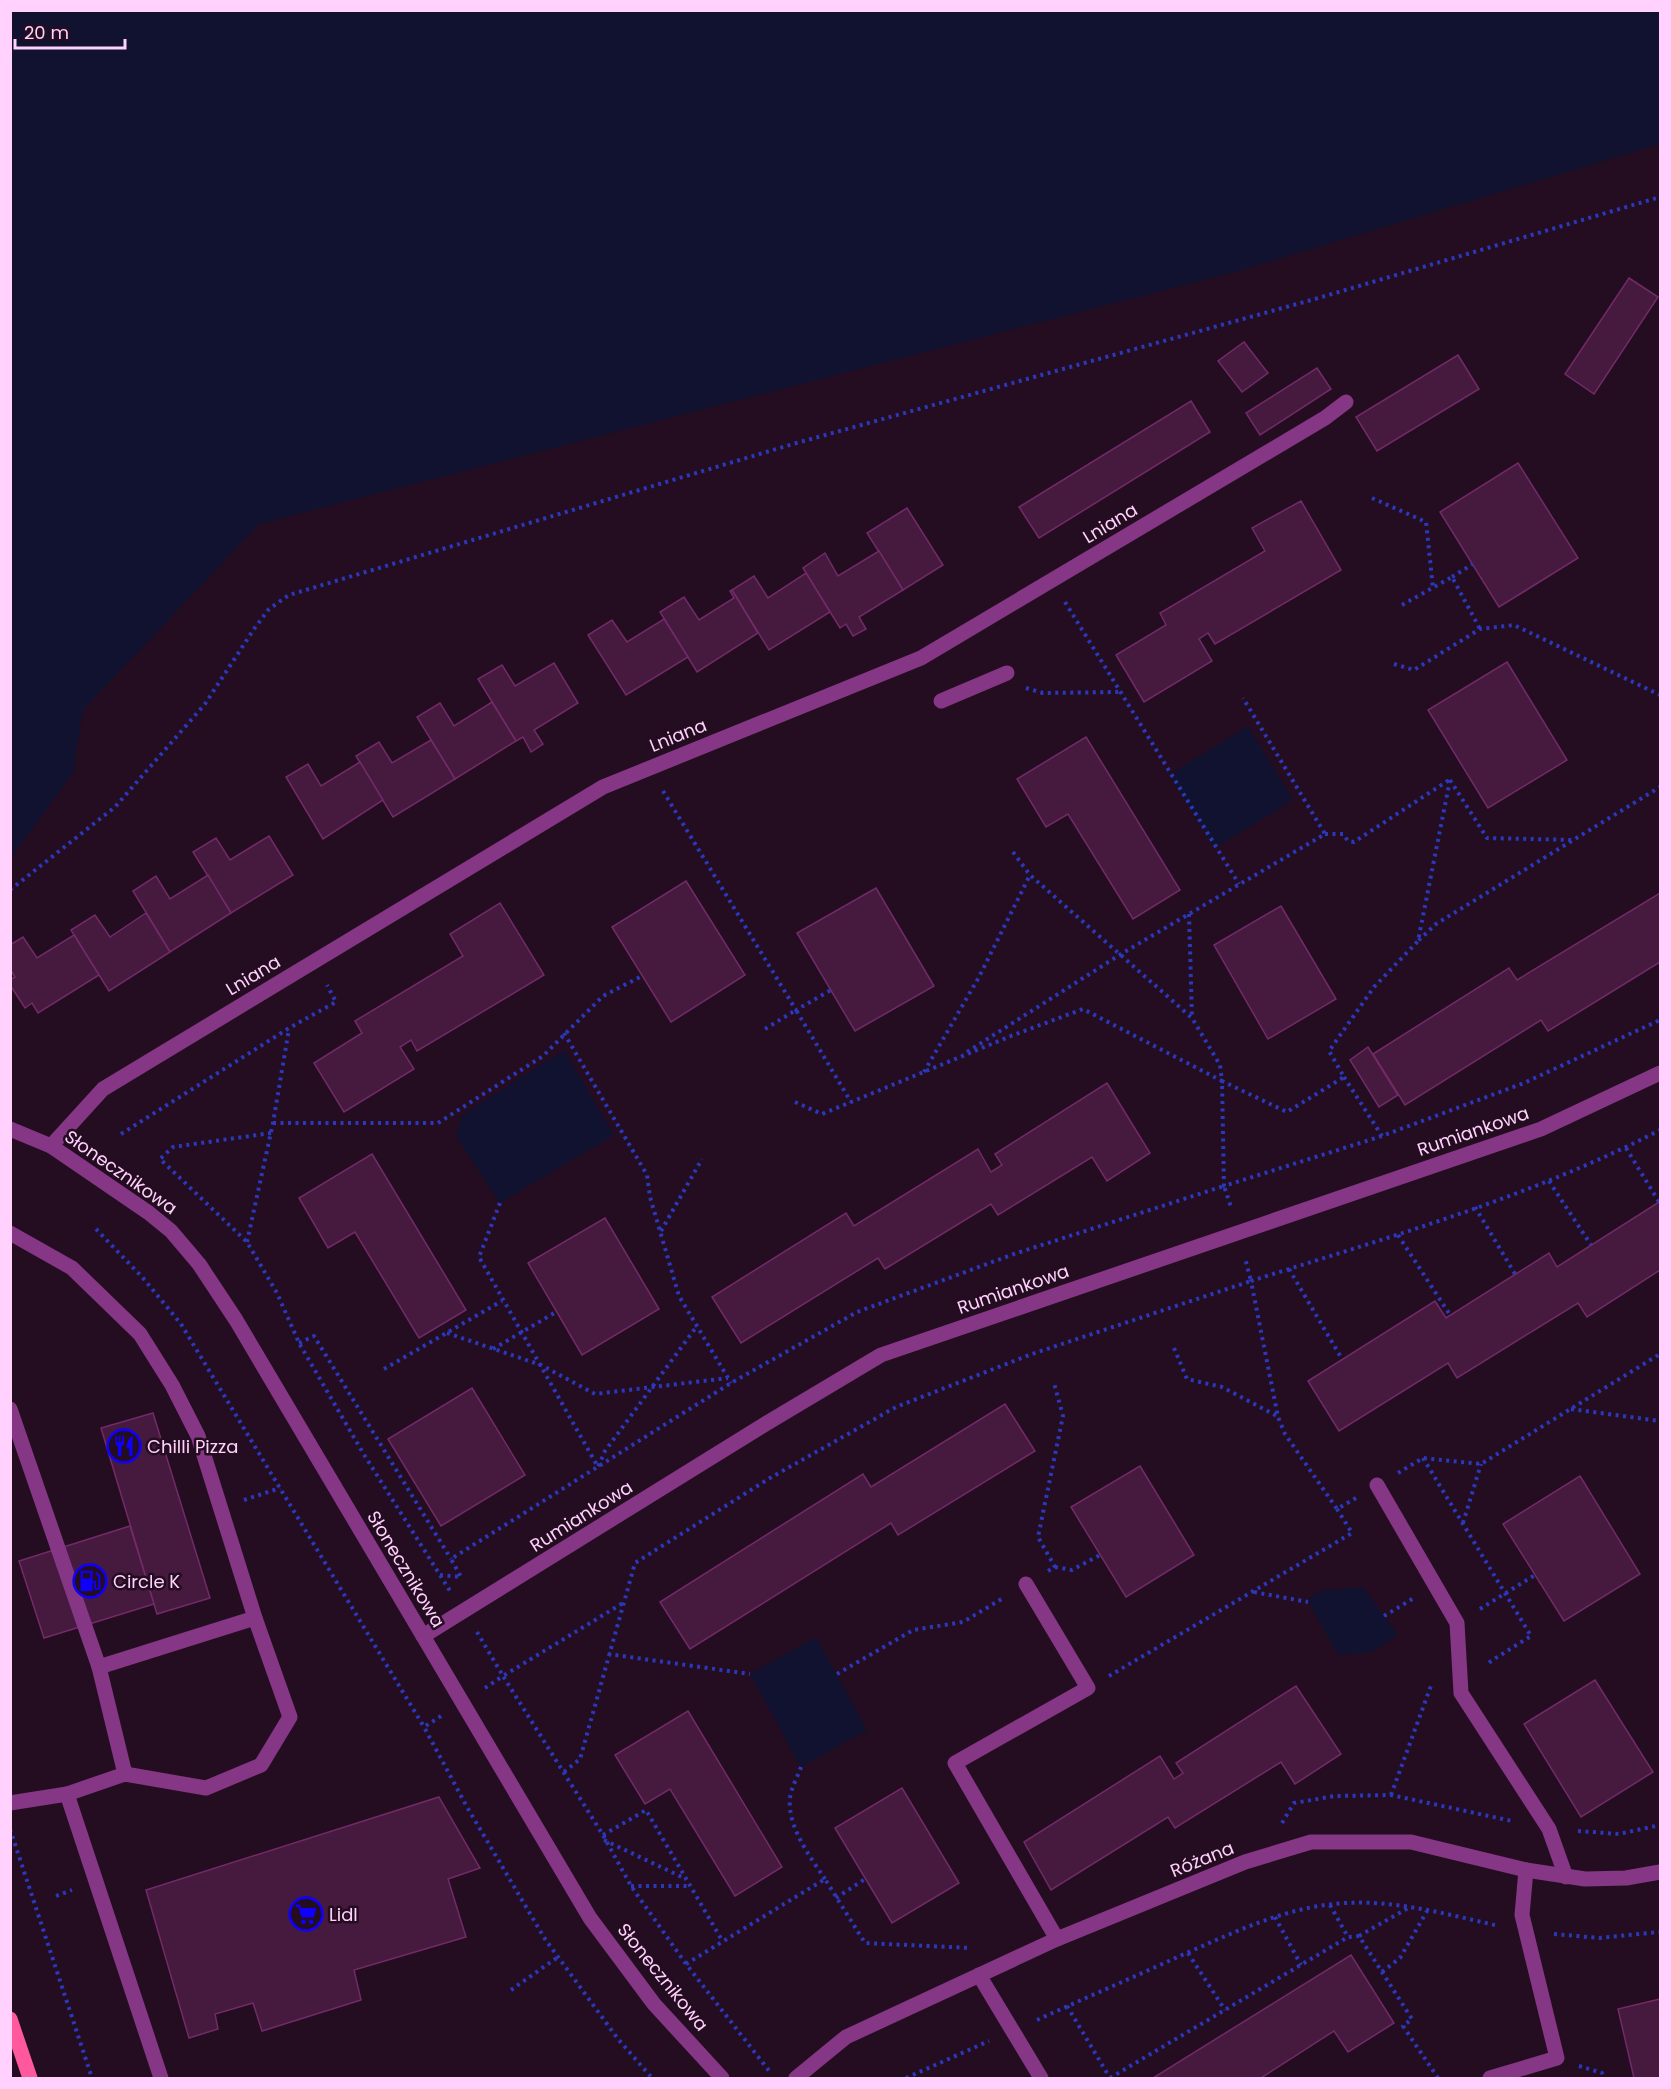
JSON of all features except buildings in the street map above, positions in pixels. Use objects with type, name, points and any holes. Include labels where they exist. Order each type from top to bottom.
[{"type":"main road","points":[[10,2019],[30,2079]]},
{"type":"street","name":"Lniana","points":[[51,1146],[103,1089],[603,787],[921,658],[1325,418],[1346,402]]},
{"type":"street","points":[[941,701],[1002,675]]},
{"type":"street","name":"Rumiankowa","points":[[423,1636],[881,1355],[1541,1128],[1660,1073]]},
{"type":"street","name":"Słonecznikowa","points":[[10,1129],[51,1146],[149,1213],[171,1231],[199,1264],[233,1314],[590,1918],[654,2004],[722,2079]]},
{"type":"street","points":[[10,1233],[72,1268],[140,1334],[172,1385],[198,1436],[255,1618],[290,1717],[261,1765],[206,1788],[125,1774],[68,1794],[10,1803]]},
{"type":"street","points":[[10,1409],[99,1667],[125,1774]]},
{"type":"street","points":[[1377,1485],[1458,1623],[1461,1693],[1549,1829],[1566,1877]]},
{"type":"street","points":[[1026,1584],[1088,1688],[955,1763],[1057,1939]]},
{"type":"street","points":[[99,1667],[255,1618]]},
{"type":"street","points":[[68,1794],[160,2079]]},
{"type":"street","name":"Różana","points":[[796,2079],[846,2037],[1057,1939],[1245,1862],[1311,1842],[1411,1842],[1526,1870],[1584,1879],[1626,1878],[1660,1872]]},
{"type":"street","points":[[1490,2079],[1557,2058],[1522,1915],[1526,1870]]},
{"type":"street","points":[[979,1975],[1041,2079]]},
{"type":"path","points":[[10,890],[115,807],[205,704],[269,609],[290,595],[793,444],[1315,299],[1660,197]]},
{"type":"path","points":[[1372,498],[1426,522],[1432,588]]},
{"type":"path","points":[[1402,605],[1473,564]]},
{"type":"path","points":[[1452,577],[1480,629]]},
{"type":"path","points":[[1051,580],[1239,884]]},
{"type":"path","points":[[1394,664],[1414,670],[1480,629],[1514,625],[1660,695]]},
{"type":"path","points":[[1002,675],[1042,693],[1121,692]]},
{"type":"path","points":[[1243,698],[1325,834]]},
{"type":"path","points":[[650,768],[851,1102]]},
{"type":"path","points":[[956,1059],[1121,954],[1325,834],[1343,834],[1348,841],[1354,842],[1450,780]]},
{"type":"path","points":[[1450,780],[1487,838],[1574,840]]},
{"type":"path","points":[[1418,942],[1450,780]]},
{"type":"path","points":[[1382,1136],[1329,1051],[1374,987],[1436,924],[1660,787]]},
{"type":"path","points":[[1013,852],[1030,875],[1192,1018],[1220,1065],[1224,1186],[1382,1136],[1524,1083],[1660,1020]]},
{"type":"path","points":[[923,1073],[979,977],[1030,875]]},
{"type":"path","points":[[1189,914],[1192,1018]]},
{"type":"path","points":[[121,1134],[289,1028],[336,1002],[314,960]]},
{"type":"path","points":[[273,1123],[438,1123],[543,1056],[603,996],[642,976]]},
{"type":"path","points":[[765,1029],[831,990]]},
{"type":"path","points":[[795,1102],[822,1114],[1083,1009],[1287,1112],[1344,1077]]},
{"type":"path","points":[[247,1242],[273,1123],[289,1028]]},
{"type":"path","points":[[447,1333],[541,1365],[595,1394],[730,1380],[679,1296],[650,1197],[647,1175],[564,1034]]},
{"type":"path","points":[[1088,1688],[1352,1533],[1285,1434],[1278,1417],[1251,1281],[1398,1235],[1548,1181],[1626,1148],[1660,1130]]},
{"type":"path","points":[[271,1133],[172,1147],[160,1160],[247,1242],[277,1293],[298,1343],[363,1453],[503,1676],[623,1603]]},
{"type":"path","points":[[1626,1148],[1659,1203]]},
{"type":"path","points":[[660,1232],[702,1159]]},
{"type":"path","points":[[1548,1181],[1591,1245]]},
{"type":"path","points":[[500,1203],[479,1257],[598,1467],[605,1451],[697,1326]]},
{"type":"path","points":[[1475,1207],[1515,1274]]},
{"type":"path","points":[[96,1229],[143,1278],[181,1324],[424,1727]]},
{"type":"path","points":[[1398,1235],[1450,1315]]},
{"type":"path","points":[[1288,1269],[1342,1359]]},
{"type":"path","points":[[384,1369],[502,1300]]},
{"type":"path","points":[[493,1349],[556,1312]]},
{"type":"path","points":[[298,1343],[314,1336],[451,1559]]},
{"type":"path","points":[[1174,1348],[1187,1379],[1222,1387],[1278,1417]]},
{"type":"path","points":[[1337,1509],[1423,1458],[1481,1464],[1660,1354]]},
{"type":"path","points":[[1054,1383],[1063,1416],[1038,1537],[1055,1567]]},
{"type":"path","points":[[1571,1409],[1660,1421]]},
{"type":"path","points":[[1423,1458],[1531,1636],[1491,1661],[1461,1693]]},
{"type":"path","points":[[1463,1523],[1481,1464]]},
{"type":"path","points":[[220,1508],[280,1488]]},
{"type":"path","points":[[837,1674],[913,1630],[963,1622],[1055,1567],[1072,1570],[1100,1555]]},
{"type":"path","points":[[1458,1623],[1535,1575]]},
{"type":"path","points":[[1384,1616],[1435,1585]]},
{"type":"path","points":[[1253,1592],[1308,1602]]},
{"type":"path","points":[[608,1654],[750,1674]]},
{"type":"path","points":[[1391,1795],[1436,1674]]},
{"type":"path","points":[[801,1767],[790,1798],[792,1815],[800,1842],[865,1943],[981,1949]]},
{"type":"path","points":[[687,1879],[603,1838],[646,1810],[687,1879],[723,1942]]},
{"type":"path","points":[[10,1828],[92,2079]]},
{"type":"path","points":[[686,1964],[825,1879]]},
{"type":"path","points":[[836,1898],[865,1879]]},
{"type":"path","points":[[631,1886],[691,1886]]},
{"type":"path","points":[[906,2079],[1248,1926],[1290,1911],[1346,1903],[1409,1907],[1527,1932],[1599,1938],[1660,1932]]},
{"type":"path","points":[[1330,1905],[1348,1937]]},
{"type":"path","points":[[1067,2006],[1110,2079],[1348,1937],[1359,1936],[1409,1907]]},
{"type":"path","points":[[1382,1972],[1400,1958],[1428,1911]]},
{"type":"path","points":[[1275,1917],[1301,1965]]},
{"type":"path","points":[[1359,1936],[1412,2019],[1403,2026],[1438,2079]]},
{"type":"path","points":[[1188,1953],[1225,2011]]},
{"type":"path","points":[[511,1990],[558,1957]]},
{"type":"shaded area","points":[[11,10],[1660,11],[1660,144],[1235,272],[259,524],[83,710],[73,773],[11,858]]},
{"type":"shaded area","points":[[1248,726],[1293,800],[1215,848],[1169,775]]},
{"type":"shaded area","points":[[564,1050],[614,1135],[500,1203],[456,1136],[462,1115]]},
{"type":"shaded area","points":[[1363,1587],[1398,1635],[1372,1652],[1338,1655],[1307,1599],[1321,1591]]},
{"type":"shaded area","points":[[816,1637],[867,1730],[801,1767],[750,1674]]},
{"type":"place","name":"Chilli Pizza","points":[[124,1446]]},
{"type":"place","name":"Circle K","points":[[90,1581]]},
{"type":"place","name":"Lidl","points":[[306,1914]]}]
